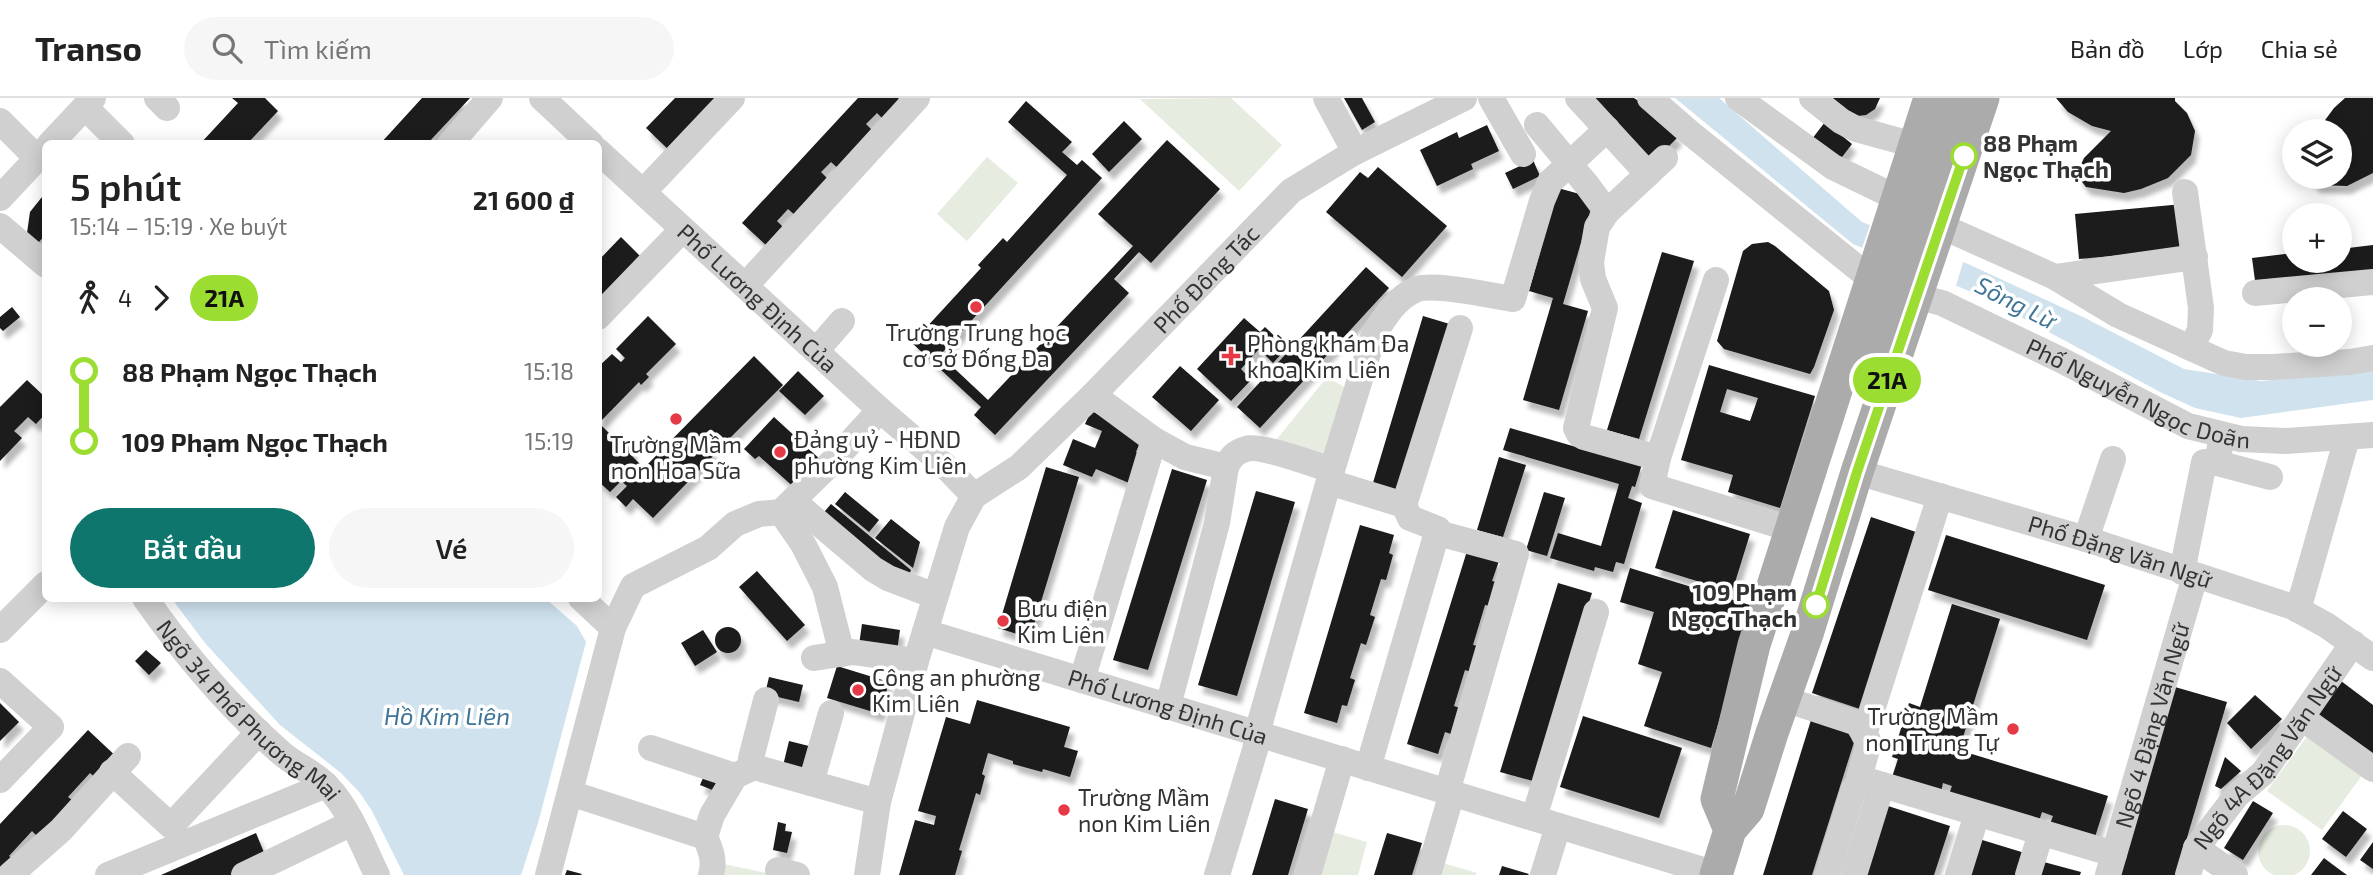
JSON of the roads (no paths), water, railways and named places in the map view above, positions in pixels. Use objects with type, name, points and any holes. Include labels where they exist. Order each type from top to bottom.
[{"type":"main road","points":[[1730,830],[1717,799],[1754,645],[1856,309],[1873,273],[1930,98]]},
{"type":"main road","points":[[1736,724],[1781,624],[1956,98]]},
{"type":"main road","points":[[1716,874],[1730,830],[1748,809],[1915,296],[1983,98]]},
{"type":"main road","points":[[1772,733],[1781,624]]},
{"type":"street","points":[[453,140],[490,98]]},
{"type":"street","points":[[643,192],[732,98]]},
{"type":"street","points":[[745,286],[917,98]]},
{"type":"street","points":[[1326,98],[1355,152]]},
{"type":"street","name":"Phố Đông Tác","points":[[974,496],[998,478],[1019,467],[1093,395],[1291,191],[1355,152],[1464,98]]},
{"type":"street","points":[[1491,98],[1523,153]]},
{"type":"street","points":[[1578,98],[1606,129],[1657,166],[1606,212],[1597,227],[1591,262],[1593,279],[1605,308],[1576,428],[1578,434],[1584,437],[1658,458]]},
{"type":"street","points":[[1650,98],[1689,132],[1873,273]]},
{"type":"street","points":[[1738,98],[1833,167],[1895,203]]},
{"type":"street","points":[[1812,98],[1856,129],[1907,143],[1915,142]]},
{"type":"street","points":[[53,140],[89,102],[119,140]]},
{"type":"street","name":"Phố Lương Định Của","points":[[557,103],[587,140]]},
{"type":"street","points":[[0,121],[42,149]]},
{"type":"street","points":[[1537,125],[1587,184],[1606,212]]},
{"type":"street","points":[[1217,875],[1330,476],[1374,334],[1399,300],[1416,289],[1432,287],[1513,299],[1550,182],[1606,129]]},
{"type":"street","points":[[0,198],[42,152]]},
{"type":"street","name":"Phố Lương Định Của","points":[[602,156],[945,466],[974,496]]},
{"type":"street","points":[[2185,192],[2201,308],[2200,330],[2191,348]]},
{"type":"street","points":[[0,226],[42,262]]},
{"type":"street","points":[[1941,226],[2056,277],[2118,315],[2224,363],[2246,368],[2350,362],[2373,358]]},
{"type":"street","points":[[602,313],[682,230]]},
{"type":"street","points":[[2056,277],[2195,257]]},
{"type":"street","points":[[1716,280],[1651,486],[1791,529]]},
{"type":"street","points":[[2255,293],[2373,282]]},
{"type":"street","name":"Phố Nguyễn Ngọc Doãn","points":[[1915,296],[1942,303],[2061,360],[2188,426],[2241,439],[2286,441],[2360,437]]},
{"type":"street","points":[[816,351],[842,321]]},
{"type":"street","points":[[1407,511],[1460,328]]},
{"type":"street","points":[[1093,395],[1154,440],[1185,457],[1226,467]]},
{"type":"street","points":[[548,875],[613,628],[633,586],[708,548],[735,524],[787,506],[880,410]]},
{"type":"street","points":[[2221,435],[2217,463],[2270,477]]},
{"type":"street","points":[[2298,610],[2360,437]]},
{"type":"street","points":[[1082,680],[1154,440]]},
{"type":"street","points":[[1168,706],[1217,523],[1226,467],[1232,455],[1248,447],[1267,450],[1407,511],[1438,529],[1368,768]]},
{"type":"street","points":[[2085,539],[2113,459]]},
{"type":"street","name":"Ngõ 4 Đặng Văn Ngữ","points":[[2111,864],[2189,574],[2204,462],[2217,463]]},
{"type":"street","name":"Phố Đặng Văn Ngữ","points":[[1857,472],[2085,539],[2298,610],[2363,651]]},
{"type":"street","points":[[867,875],[878,802],[916,662],[957,527],[974,496]]},
{"type":"street","points":[[1864,735],[1940,496]]},
{"type":"street","points":[[787,506],[873,569],[888,578],[935,596]]},
{"type":"street","points":[[787,506],[825,587],[842,654]]},
{"type":"street","points":[[1428,875],[1516,554],[1438,533]]},
{"type":"street","points":[[0,630],[42,588]]},
{"type":"street","name":"Ngõ 34 Phố Phương Mai","points":[[148,602],[185,652],[259,732],[283,755],[326,785],[352,823],[377,875]]},
{"type":"street","points":[[585,602],[613,628]]},
{"type":"street","points":[[1543,875],[1546,822],[1596,612]]},
{"type":"street","name":"Phố Lương Định Của","points":[[925,632],[1716,874]]},
{"type":"street","name":"Ngõ 4A Đặng Văn Ngữ","points":[[2189,875],[2196,848],[2237,795],[2263,773],[2302,718],[2363,651]]},
{"type":"street","points":[[814,658],[853,652],[916,662]]},
{"type":"street","points":[[0,681],[51,727],[0,780]]},
{"type":"street","points":[[1784,699],[1857,723],[1869,742],[1858,778],[2041,833],[2111,864]]},
{"type":"street","points":[[711,875],[714,866],[705,836],[712,815],[751,758],[766,700]]},
{"type":"street","points":[[811,783],[831,713]]},
{"type":"street","points":[[2302,718],[2373,769]]},
{"type":"street","points":[[10,875],[61,830],[120,764],[171,826],[259,732]]},
{"type":"street","points":[[651,748],[742,772],[754,767],[878,802]]},
{"type":"street","points":[[1308,875],[1342,760]]},
{"type":"street","points":[[1827,875],[1854,788],[1874,783]]},
{"type":"street","points":[[1854,875],[1874,783]]},
{"type":"street","points":[[108,875],[326,785]]},
{"type":"street","points":[[570,793],[705,836]]},
{"type":"street","points":[[1958,875],[1977,814]]},
{"type":"street","name":"Ngõ 34 Phố Phương Mai","points":[[253,873],[352,823]]},
{"type":"street","points":[[2028,875],[2041,833]]},
{"type":"street","points":[[2196,848],[2235,875]]},
{"type":"water","name":"Sông Lừ","points":[[1675,98],[1719,98],[1862,222],[1968,264],[2085,318],[2184,369],[2261,381],[2373,371],[2373,400],[2241,418],[2195,408],[1984,297],[1853,244]]},
{"type":"water","name":"Hồ Kim Liên","points":[[174,602],[549,602],[577,626],[586,642],[538,823],[521,875],[404,875],[360,793],[341,773],[280,725],[205,643]]},
{"type":"place","name":"88 Phạm Ngọc Thạch","points":[[1964,156]]},
{"type":"place","name":"Trường Trung học cơ sở Đống Đa","points":[[976,307]]},
{"type":"place","name":"Phòng khám Đa khoa Kim Liên","points":[[1231,356]]},
{"type":"place","name":"Trường Mầm non Hoa Sữa","points":[[676,419]]},
{"type":"place","name":"Đảng uỷ - HĐND phường Kim Liên","points":[[780,452]]},
{"type":"place","name":"109 Phạm Ngọc Thạch","points":[[1816,605]]},
{"type":"place","name":"Bưu điện Kim Liên","points":[[1003,621]]},
{"type":"place","name":"Công an phường Kim Liên","points":[[858,690]]},
{"type":"place","name":"Trường Mầm non Trung Tự","points":[[2013,729]]},
{"type":"place","name":"Trường Mầm non Kim Liên","points":[[1064,810]]}]
